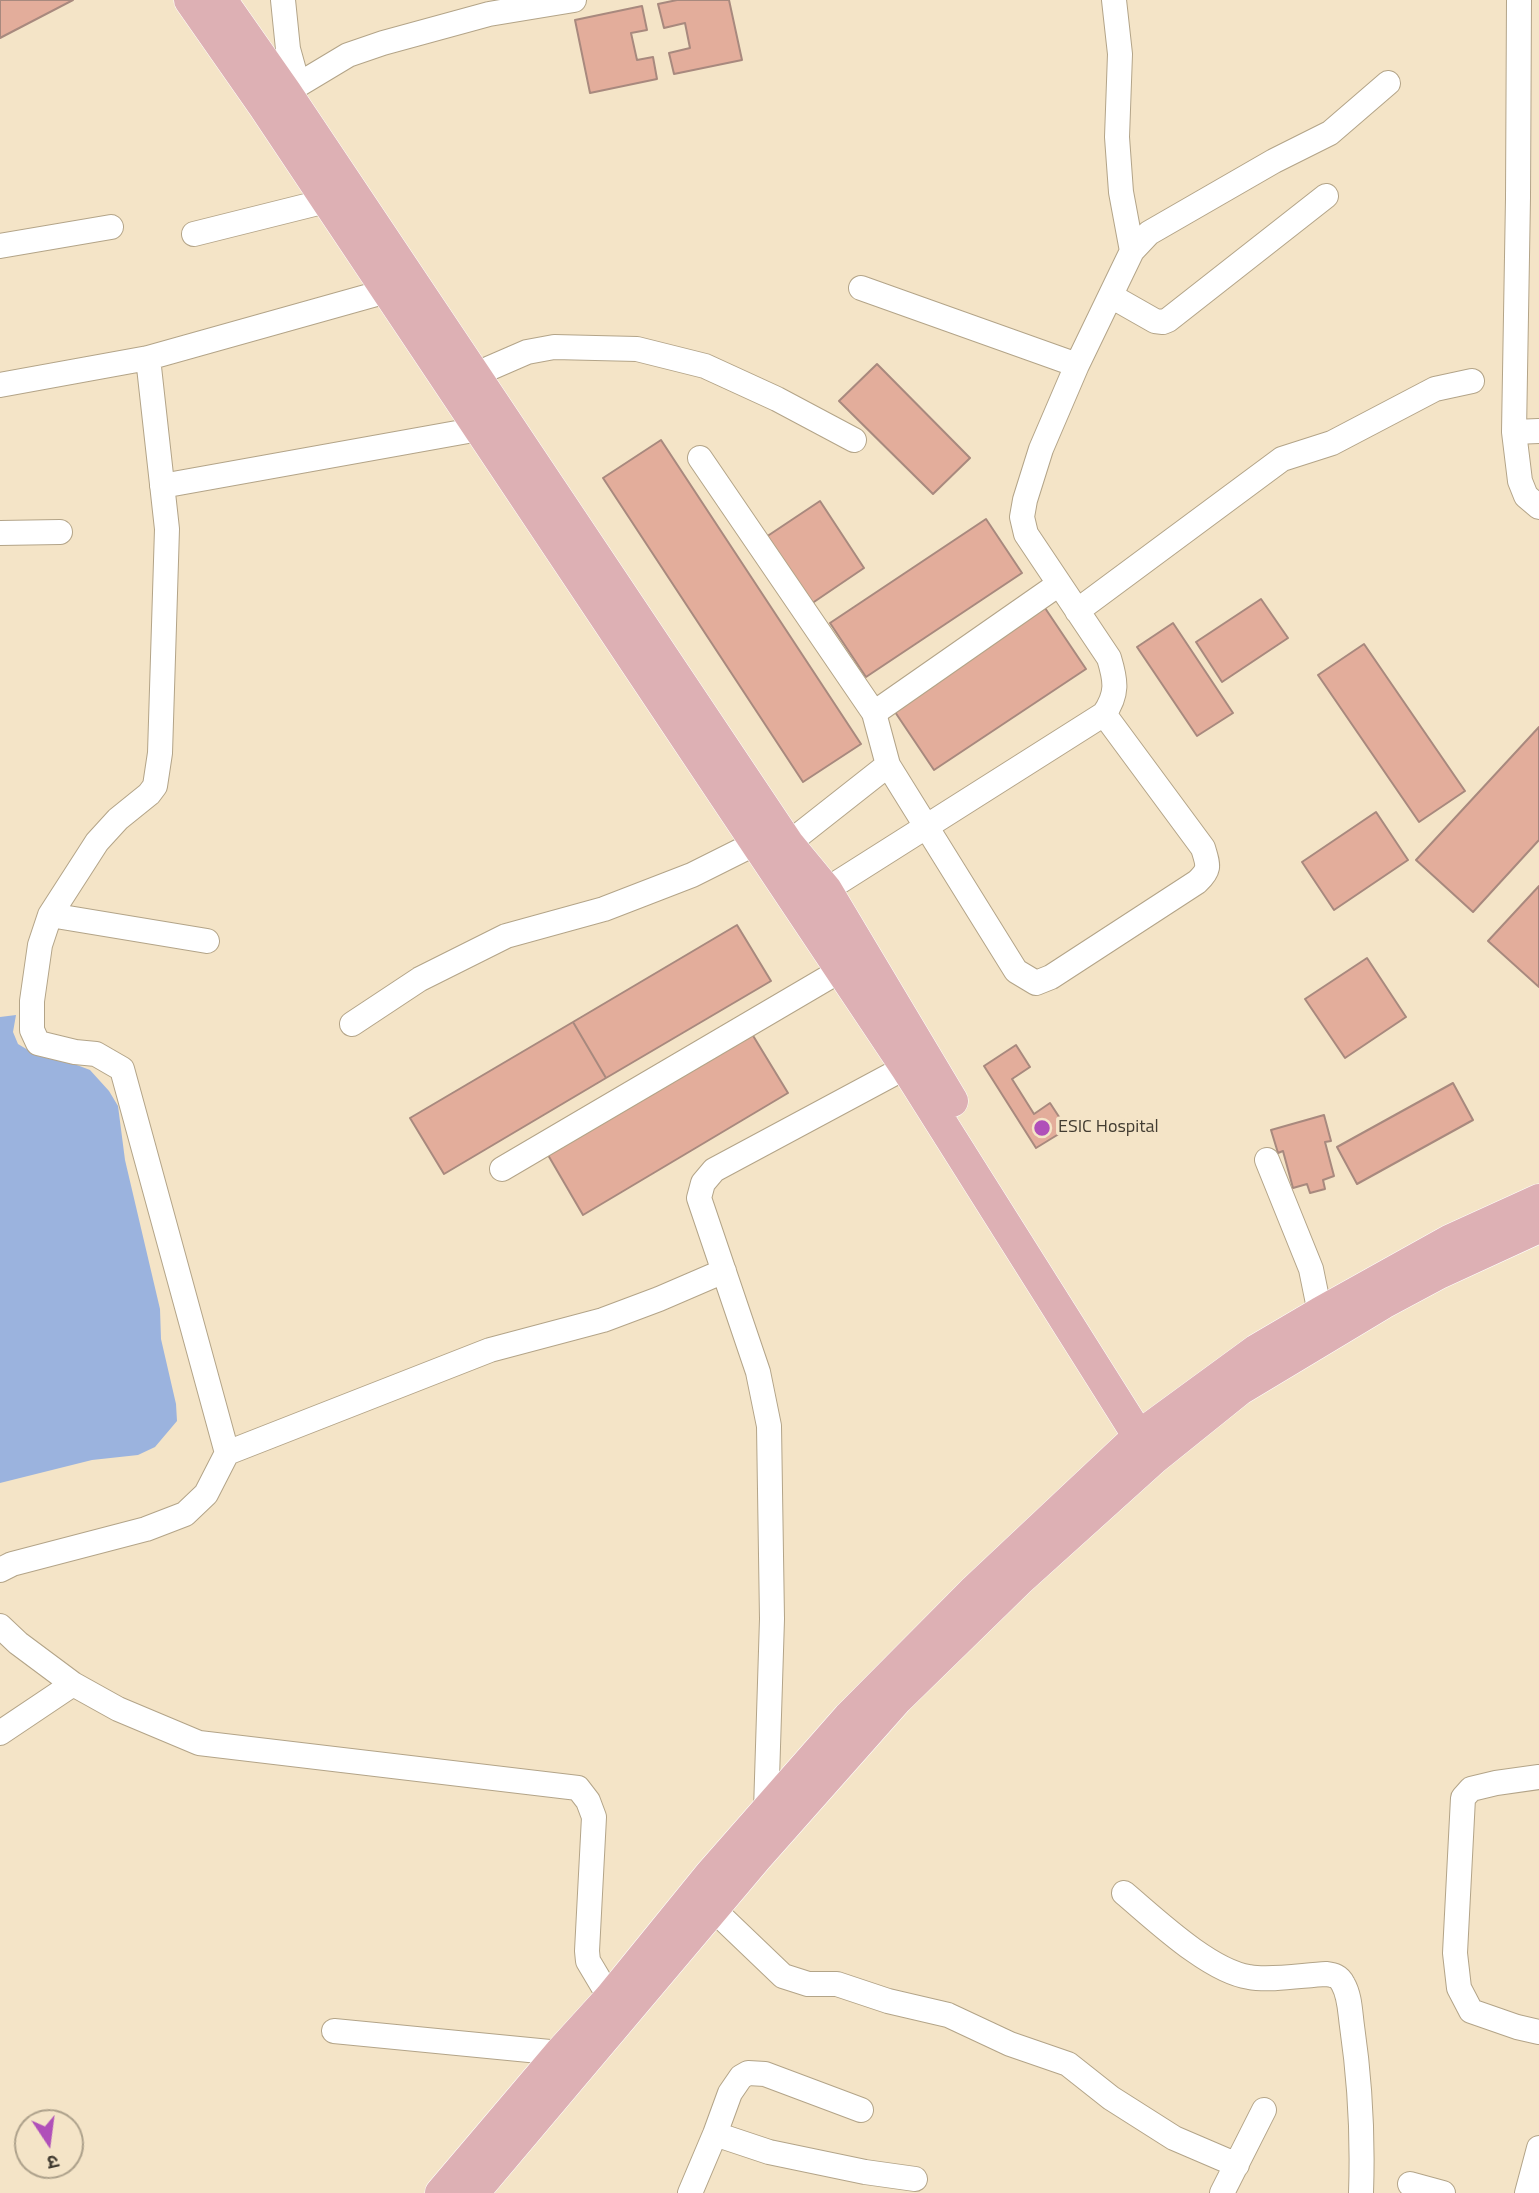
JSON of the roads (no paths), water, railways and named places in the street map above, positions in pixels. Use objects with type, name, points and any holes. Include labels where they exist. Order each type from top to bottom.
[{"type":"main road","points":[[190,0],[283,95],[326,201],[479,429],[771,849],[826,890],[1153,1442]]},
{"type":"main road","points":[[221,0],[474,376],[771,849],[799,907],[1153,1442]]},
{"type":"main road","points":[[442,2193],[610,1998],[766,1810],[849,1717],[963,1602],[1153,1442],[1240,1389],[1324,1324],[1451,1240],[1539,1200]]},
{"type":"main road","points":[[1324,1324],[1539,1227]]},
{"type":"main road","points":[[476,2192],[756,1858],[897,1699],[1021,1578],[1153,1442]]},
{"type":"street","points":[[283,0],[288,49],[283,95]]},
{"type":"street","points":[[283,95],[348,55],[487,7],[574,0]]},
{"type":"street","points":[[1114,0],[1120,54],[1118,151],[1121,192],[1132,251]]},
{"type":"street","points":[[1519,0],[1529,199],[1514,432],[1520,481],[1526,496],[1539,507]]},
{"type":"street","points":[[799,907],[1104,714],[1113,701],[1115,678],[1109,658],[1026,534],[1022,517],[1041,449],[1077,365],[1132,251],[1149,233],[1274,161],[1330,133],[1388,83]]},
{"type":"street","points":[[1111,296],[1155,321],[1168,320],[1326,196]]},
{"type":"street","points":[[194,234],[326,201]]},
{"type":"street","points":[[0,247],[111,227]]},
{"type":"street","points":[[861,288],[1077,365]]},
{"type":"street","points":[[0,385],[148,358],[387,291]]},
{"type":"street","points":[[474,376],[527,352],[554,347],[636,349],[705,366],[777,399],[854,440]]},
{"type":"street","points":[[148,358],[167,529],[163,698],[155,786],[97,842],[50,915],[40,946],[32,1001],[32,1030],[38,1043],[96,1054],[122,1069],[227,1453]]},
{"type":"street","points":[[1077,611],[1282,459],[1332,443],[1435,389],[1472,381]]},
{"type":"street","points":[[162,486],[479,429]]},
{"type":"street","points":[[1514,432],[1539,431]]},
{"type":"street","points":[[700,458],[874,713],[888,765],[1016,971],[1036,983],[1051,977],[1197,882],[1206,873],[1208,866],[1203,848],[1104,714]]},
{"type":"street","points":[[0,533],[60,532]]},
{"type":"street","points":[[874,713],[1059,584]]},
{"type":"street","points":[[352,1024],[420,979],[506,936],[604,909],[692,875],[771,849],[888,765]]},
{"type":"street","points":[[50,915],[207,942]]},
{"type":"street","points":[[502,1169],[841,970]]},
{"type":"street","points":[[766,1810],[772,1619],[769,1426],[758,1371],[699,1198],[703,1183],[714,1170],[906,1067]]},
{"type":"street","points":[[1267,1160],[1311,1269],[1324,1324]]},
{"type":"street","points":[[0,1570],[12,1564],[146,1529],[185,1514],[206,1494],[227,1453],[490,1350],[603,1320],[724,1271]]},
{"type":"street","points":[[0,1626],[18,1643],[73,1684],[118,1709],[199,1744],[578,1787],[588,1801],[594,1817],[588,1961],[610,1998]]},
{"type":"street","points":[[0,1733],[73,1684]]},
{"type":"street","points":[[1539,1777],[1471,1789],[1463,1798],[1455,1953],[1459,1988],[1471,2011],[1539,2032]]},
{"type":"street","points":[[1124,1892],[1173,1935],[1230,1972],[1252,1978],[1326,1974],[1337,1976],[1342,1981],[1347,1994],[1357,2061],[1362,2154],[1361,2193]]},
{"type":"street","points":[[714,1909],[783,1976],[808,1984],[837,1984],[888,2001],[948,2015],[1010,2045],[1068,2064],[1111,2098],[1174,2138],[1237,2165]]},
{"type":"street","points":[[334,2031],[560,2053]]},
{"type":"street","points":[[690,2193],[730,2093],[741,2077],[748,2073],[765,2074],[861,2110]]},
{"type":"street","points":[[1222,2193],[1264,2110]]},
{"type":"street","points":[[715,2134],[769,2152],[865,2172],[915,2179]]},
{"type":"street","points":[[1527,2193],[1539,2148]]},
{"type":"street","points":[[1410,2184],[1443,2193]]},
{"type":"water","points":[[16,1015],[13,1032],[18,1044],[38,1056],[69,1062],[90,1070],[109,1091],[118,1106],[125,1160],[160,1309],[161,1339],[176,1404],[177,1421],[155,1447],[138,1455],[92,1460],[0,1483],[0,1017]]},
{"type":"place","name":"ESIC Hospital","points":[[1042,1128]]}]
